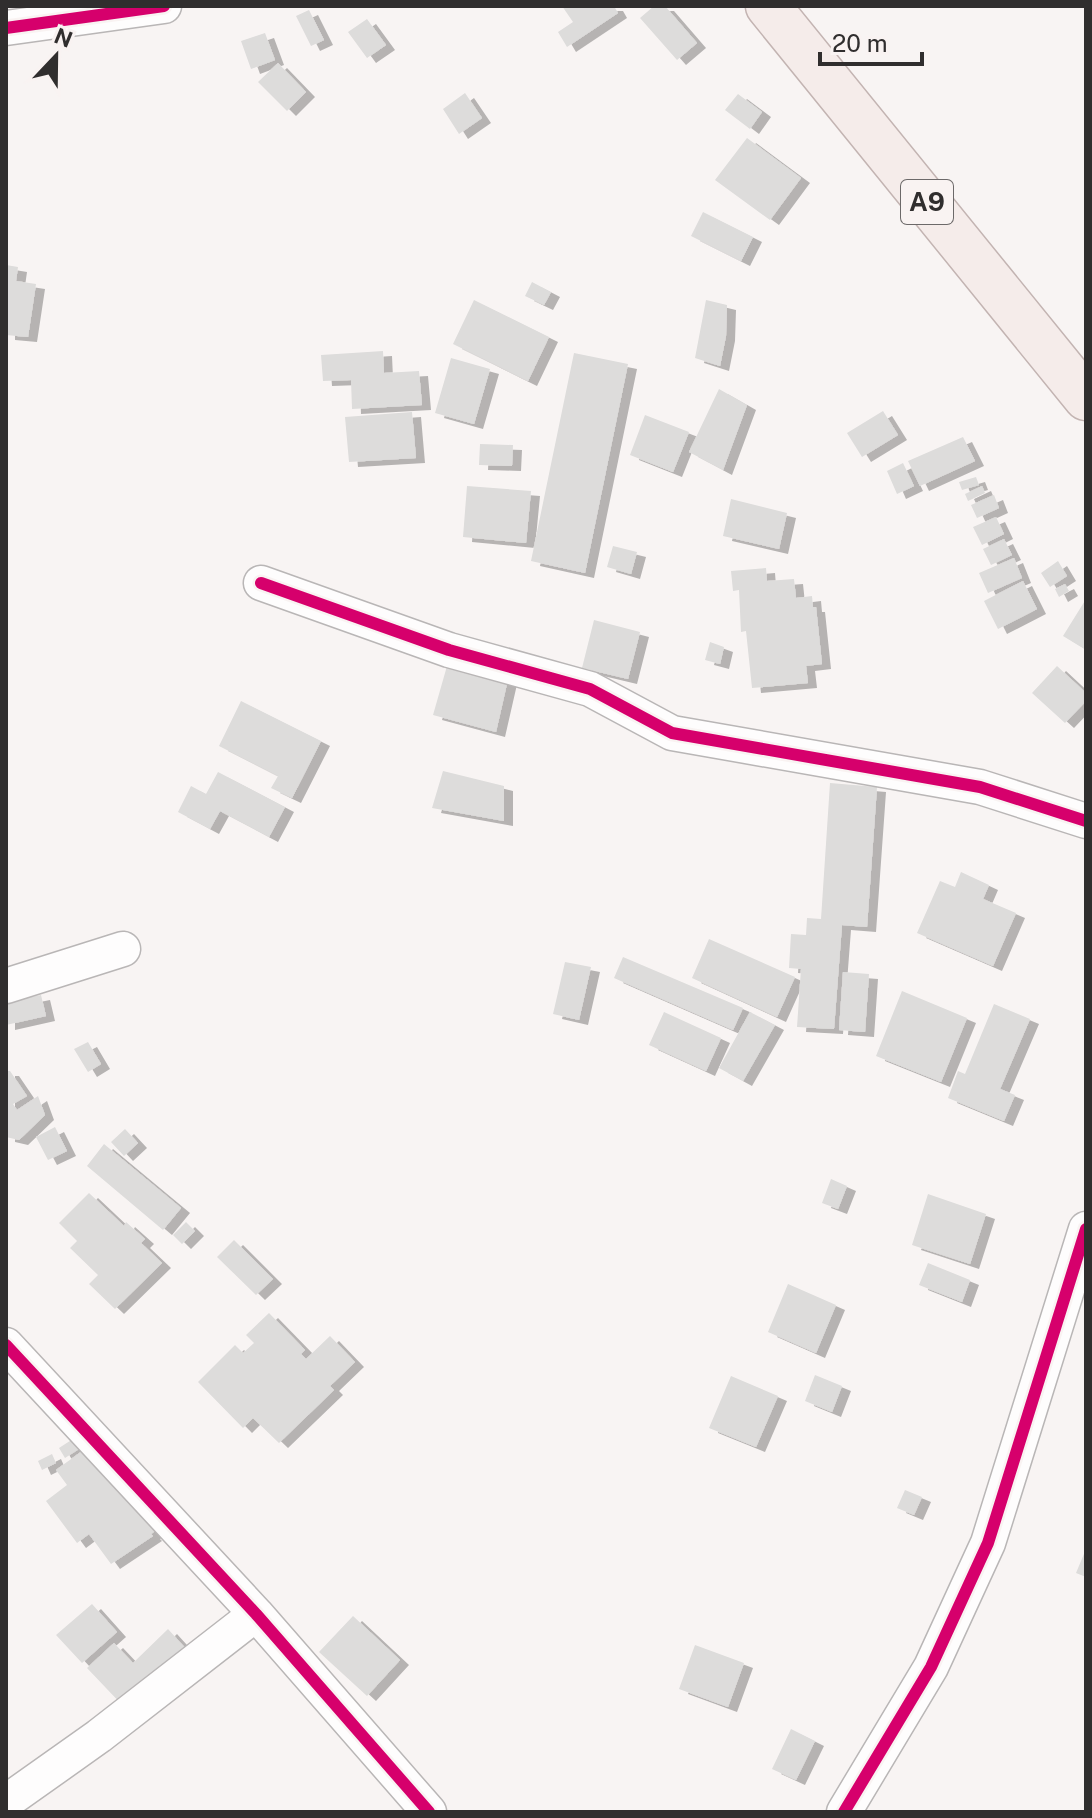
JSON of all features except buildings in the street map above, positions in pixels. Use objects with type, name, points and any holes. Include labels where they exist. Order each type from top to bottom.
[{"type":"main road","name":"A9","points":[[768,6],[1086,398]]},
{"type":"street","points":[[6,28],[164,6]]},
{"type":"street","points":[[261,583],[449,650],[590,689],[672,733],[980,787],[1086,821]]},
{"type":"street","points":[[6,986],[123,949]]},
{"type":"street","points":[[844,1812],[931,1667],[988,1543],[1086,1229]]},
{"type":"street","points":[[6,1345],[256,1614],[429,1812]]},
{"type":"street","points":[[6,1802],[99,1736],[256,1614]]},
{"type":"cycle path","points":[[6,28],[164,6]]},
{"type":"cycle path","points":[[261,583],[449,650],[590,689],[672,733],[980,787],[1086,821]]},
{"type":"cycle path","points":[[844,1812],[931,1667],[988,1543],[1086,1229]]},
{"type":"cycle path","points":[[6,1345],[256,1614],[429,1812]]}]
